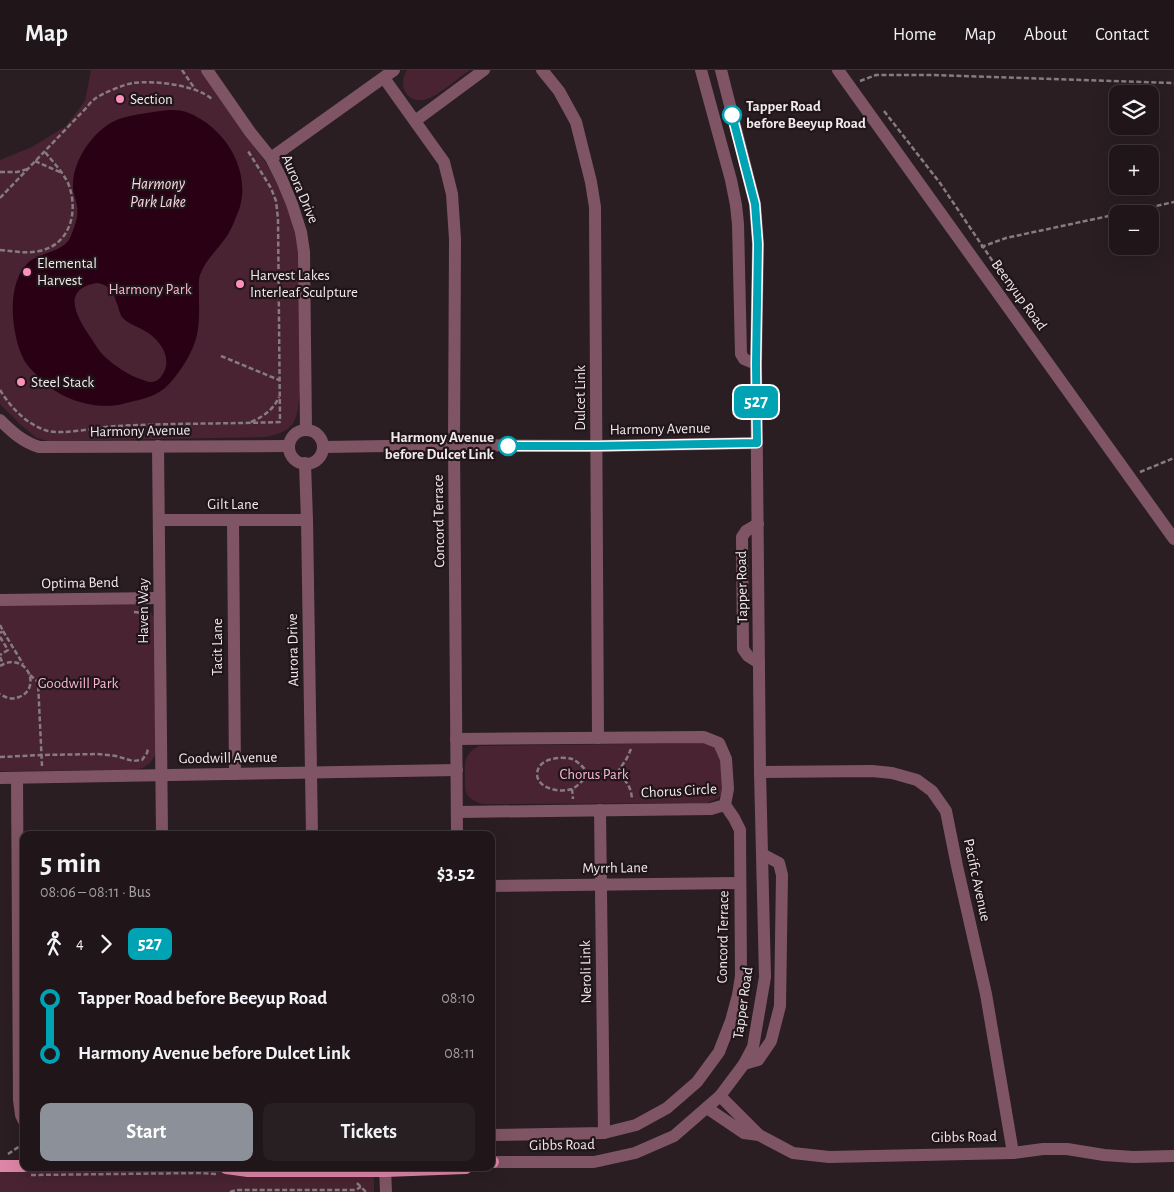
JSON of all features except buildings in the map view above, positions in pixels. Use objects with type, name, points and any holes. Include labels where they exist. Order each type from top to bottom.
[{"type":"main road","points":[[2,1161],[20,1168]]},
{"type":"main road","points":[[223,1171],[248,1171]]},
{"type":"street","name":"Aurora Drive","points":[[207,70],[270,158],[282,180],[301,232],[304,252],[306,430]]},
{"type":"street","points":[[415,121],[484,70]]},
{"type":"street","name":"Dulcet Link","points":[[542,70],[559,92],[576,122],[592,182],[595,207],[598,738]]},
{"type":"street","points":[[701,70],[736,205],[741,354],[744,359],[756,364]]},
{"type":"street","name":"Tapper Road","points":[[720,1096],[744,1064],[753,1047],[765,977],[760,772],[756,364],[758,244],[755,204],[721,70]]},
{"type":"street","name":"Beenyup Road","points":[[838,70],[856,81],[968,252],[1174,539]]},
{"type":"street","points":[[270,158],[389,74]]},
{"type":"street","name":"Concord Terrace","points":[[389,74],[415,121],[444,162],[452,194],[455,239],[454,445],[458,831]]},
{"type":"street","name":"Harmony Avenue","points":[[1,423],[20,439],[39,448],[289,446]]},
{"type":"street","points":[[306,430],[318,435],[322,440],[323,447],[317,459],[305,464],[294,458],[289,446],[290,440],[294,435],[306,430]]},
{"type":"street","name":"Harmony Avenue","points":[[323,447],[454,445],[597,446],[757,443]]},
{"type":"street","name":"Haven Way","points":[[158,446],[162,831]]},
{"type":"street","name":"Aurora Drive","points":[[305,464],[312,831]]},
{"type":"street","name":"Gilt Lane","points":[[159,520],[307,520]]},
{"type":"street","name":"Tacit Lane","points":[[232,520],[235,774]]},
{"type":"street","name":"Optima Bend","points":[[0,600],[159,598]]},
{"type":"street","name":"Chorus Circle","points":[[456,739],[704,737],[719,743],[726,759],[728,789],[724,805],[710,808],[457,812]]},
{"type":"street","name":"Goodwill Avenue","points":[[0,778],[457,770]]},
{"type":"street","name":"Pacific Avenue","points":[[760,772],[872,771],[892,773],[917,780],[932,792],[946,811],[986,994],[1012,1152]]},
{"type":"street","points":[[17,778],[20,1108]]},
{"type":"street","name":"Concord Terrace","points":[[495,1136],[604,1133],[636,1125],[666,1108],[697,1082],[719,1052],[731,1021],[741,976],[740,830],[724,805]]},
{"type":"street","name":"Neroli Link","points":[[600,810],[604,1133]]},
{"type":"street","points":[[744,1064],[758,1060],[772,1041],[780,1006],[782,875],[779,863],[762,854]]},
{"type":"street","name":"Myrrh Lane","points":[[495,886],[740,883]]},
{"type":"street","name":"Gibbs Road","points":[[495,1162],[594,1162],[635,1152],[674,1136],[720,1096],[759,1135],[793,1153],[829,1157],[1067,1150],[1133,1157],[1174,1156]]},
{"type":"street","name":"Gibbs Road","points":[[707,1108],[744,1133],[759,1135]]},
{"type":"street","points":[[385,1171],[386,1192]]},
{"type":"path","points":[[182,70],[196,90]]},
{"type":"path","points":[[856,81],[876,75],[933,75],[1174,83]]},
{"type":"path","points":[[0,198],[97,97],[132,83],[151,82],[183,86],[196,90],[214,101]]},
{"type":"path","points":[[879,105],[940,183],[1010,287]]},
{"type":"path","points":[[0,390],[12,407],[23,417],[41,428],[51,431],[76,431],[116,426],[280,422],[278,220],[276,201],[267,181],[246,148]]},
{"type":"path","points":[[0,250],[41,251],[54,245],[65,234],[70,224],[73,214],[70,191],[63,173],[44,152]]},
{"type":"path","points":[[35,161],[63,173]]},
{"type":"path","points":[[0,172],[17,172],[28,169]]},
{"type":"path","points":[[1159,205],[1174,202]]},
{"type":"path","points":[[968,252],[1006,238],[1109,216]]},
{"type":"path","points":[[221,356],[280,380]]},
{"type":"path","points":[[250,423],[257,420],[274,406],[280,396]]},
{"type":"path","points":[[1129,476],[1174,458]]},
{"type":"path","points":[[133,612],[144,613],[148,619]]},
{"type":"path","points":[[0,625],[1,634],[8,650],[0,656],[2,665],[12,662],[24,665]]},
{"type":"path","points":[[1,634],[30,675],[38,682],[89,680]]},
{"type":"path","points":[[0,694],[8,698],[21,697],[30,687],[30,675]]},
{"type":"path","points":[[38,682],[42,770]]},
{"type":"path","points":[[617,773],[631,749],[630,738]]},
{"type":"path","points":[[0,757],[97,754],[116,756],[133,762],[142,760],[148,753],[150,743]]},
{"type":"path","points":[[589,774],[576,761],[559,758],[544,762],[537,774],[544,785],[562,790],[572,789],[589,774],[617,773],[628,782],[632,792],[632,810]]},
{"type":"path","points":[[2,1161],[20,1146]]},
{"type":"path","points":[[84,1171],[200,1173],[223,1171]]},
{"type":"path","points":[[353,1179],[366,1192]]},
{"type":"path","points":[[230,1192],[236,1190],[355,1190],[361,1187]]},
{"type":"green space","name":"Harmony Park","points":[[91,70],[200,70],[266,163],[279,187],[299,238],[300,389],[294,422],[284,431],[265,437],[48,441],[37,438],[0,404],[0,160],[32,147],[66,126],[85,101]]},
{"type":"green space","points":[[407,70],[470,70],[437,94],[427,99],[415,100],[408,95],[403,87],[404,75]]},
{"type":"green space","name":"Goodwill Park","points":[[137,604],[148,610],[155,620],[156,753],[152,761],[140,769],[131,770],[0,771],[0,605]]},
{"type":"green space","name":"Chorus Park","points":[[709,743],[714,745],[724,759],[722,794],[708,803],[482,804],[470,797],[465,789],[466,758],[479,746]]},
{"type":"green space","points":[[0,1171],[216,1171],[274,1177],[374,1177],[374,1192],[0,1192]]},
{"type":"water","name":"Harmony Park Lake","points":[[179,110],[193,115],[208,124],[228,144],[239,169],[242,183],[239,210],[229,233],[200,275],[197,337],[190,354],[174,378],[165,388],[154,395],[118,405],[97,405],[76,401],[49,386],[24,360],[16,337],[14,323],[14,295],[17,281],[22,270],[30,261],[58,249],[70,238],[77,214],[73,190],[74,175],[81,155],[94,137],[110,123],[119,119],[137,114]],"holes":[[[97,283],[109,288],[124,319],[151,335],[161,345],[166,358],[166,365],[160,378],[156,381],[150,382],[138,378],[113,364],[100,352],[81,322],[77,313],[75,298],[78,291],[86,286]]]},
{"type":"bus line","name":"527","points":[[508,446],[757,443],[758,244],[755,204],[732,115]]},
{"type":"place","name":"Section","points":[[120,99]]},
{"type":"place","name":"Tapper Road before Beeyup Road","points":[[732,115]]},
{"type":"place","name":"Elemental Harvest","points":[[27,272]]},
{"type":"place","name":"Harvest Lakes Interleaf Sculpture","points":[[240,284]]},
{"type":"place","name":"Steel Stack","points":[[21,382]]},
{"type":"place","name":"Harmony Avenue before Dulcet Link","points":[[508,446]]}]
